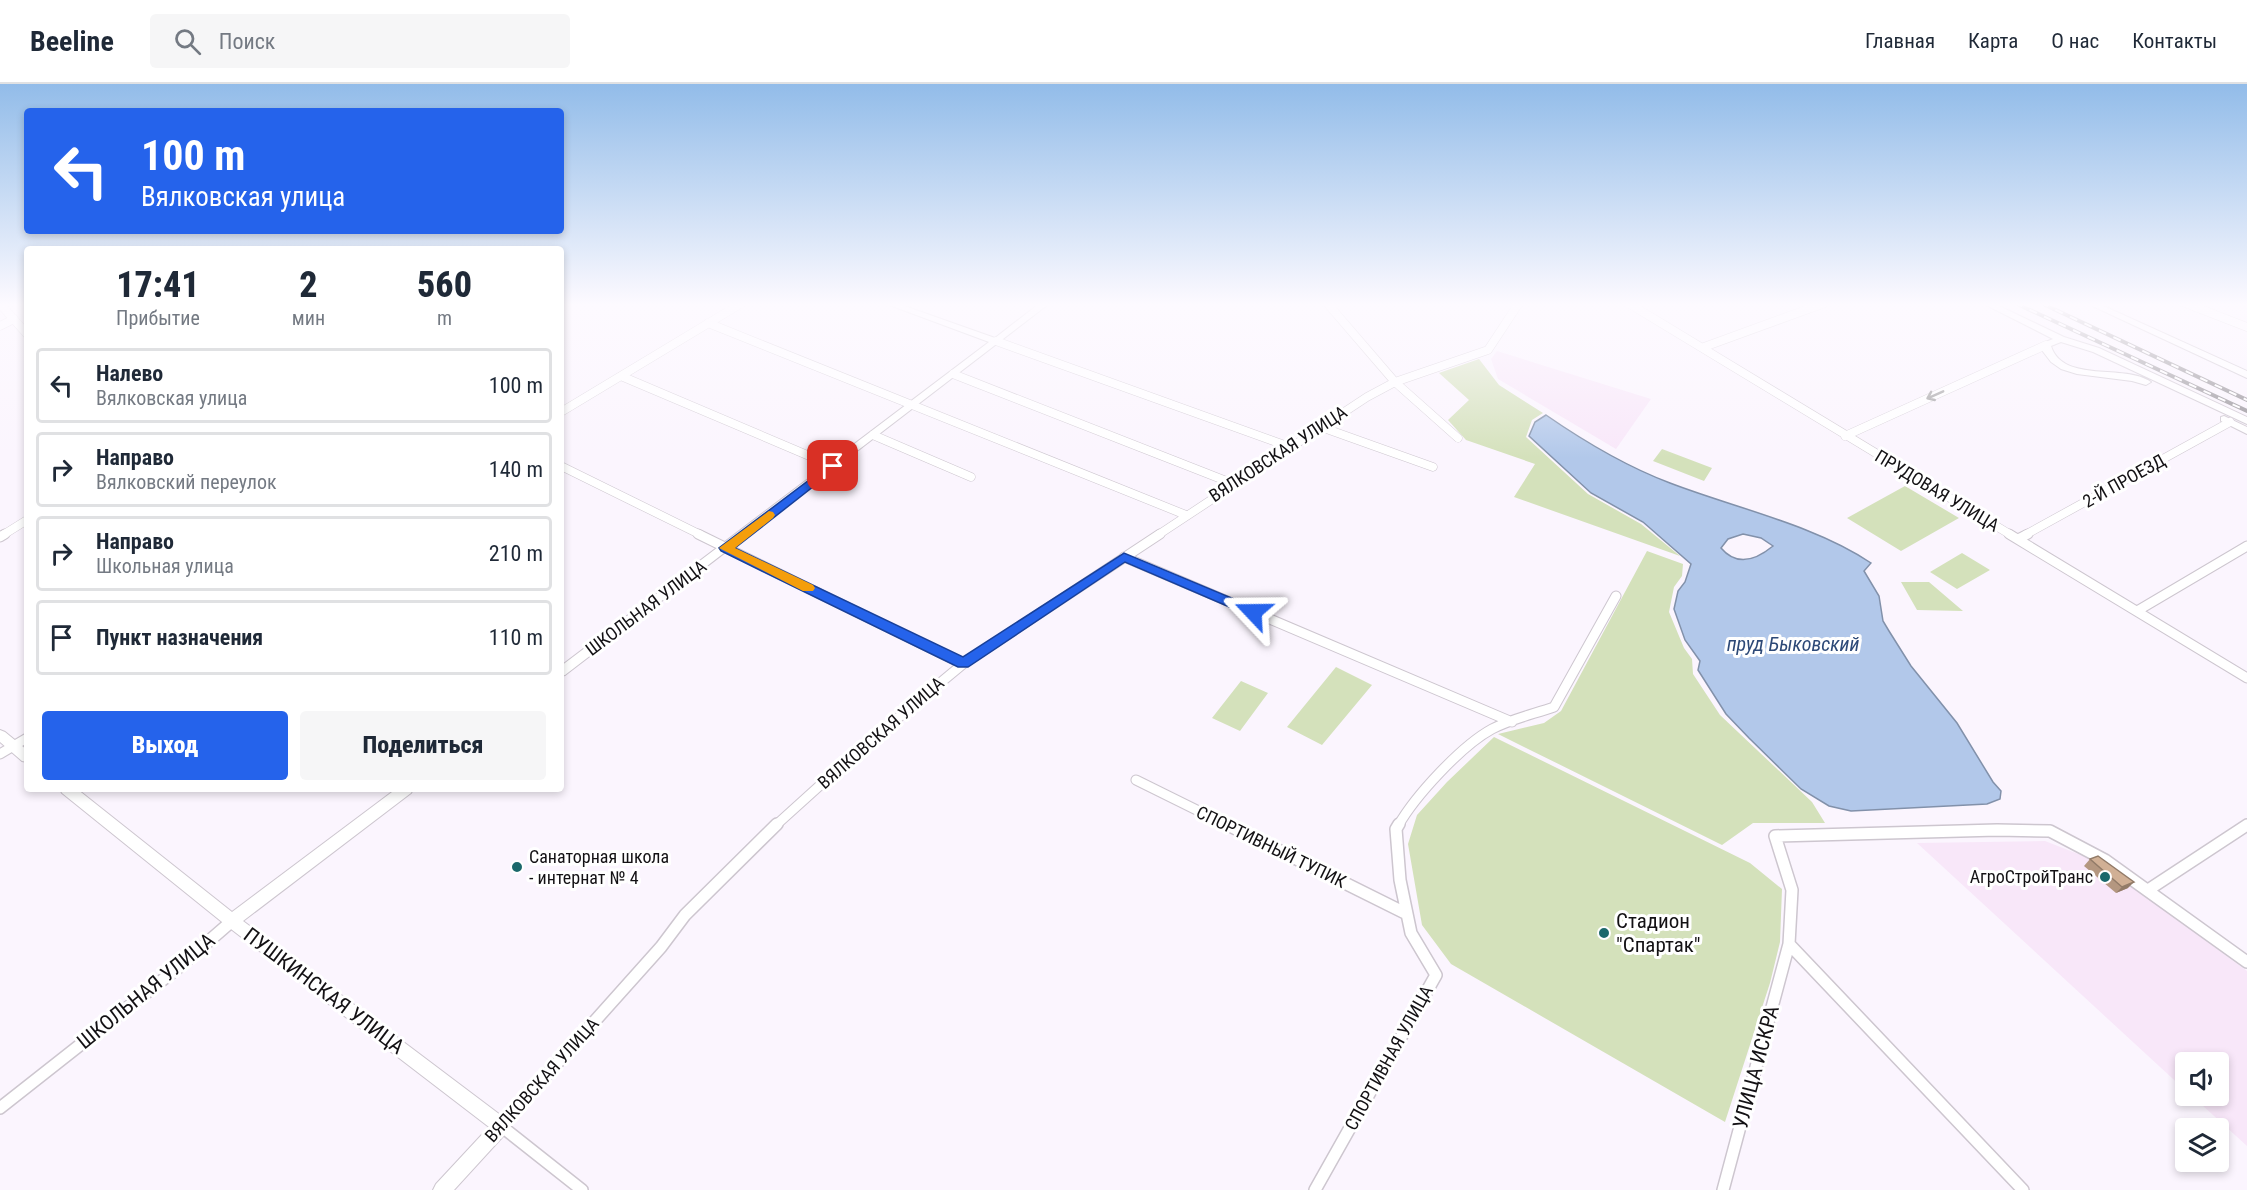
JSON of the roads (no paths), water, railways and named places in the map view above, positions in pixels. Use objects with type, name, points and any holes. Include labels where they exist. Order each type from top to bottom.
[{"type":"main road","name":"ШКОЛЬНАЯ УЛИЦА","points":[[564,670],[978,355]]},
{"type":"main road","points":[[2049,355],[2082,373],[2133,376],[2247,431]]},
{"type":"main road","points":[[2106,355],[2247,421]]},
{"type":"main road","points":[[2203,355],[2247,375]]},
{"type":"main road","points":[[0,735],[24,755]]},
{"type":"main road","name":"ПУШКИНСКАЯ УЛИЦА","points":[[71,792],[232,921],[501,1126]]},
{"type":"main road","name":"ШКОЛЬНАЯ УЛИЦА","points":[[232,921],[402,792]]},
{"type":"main road","name":"ВЯЛКОВСКАЯ УЛИЦА","points":[[442,1190],[501,1126]]},
{"type":"street","points":[[564,410],[656,355]]},
{"type":"street","points":[[787,355],[1186,515]]},
{"type":"street","points":[[1034,355],[1290,447]]},
{"type":"street","points":[[1372,355],[1395,382],[1458,438]]},
{"type":"street","name":"ВЯЛКОВСКАЯ УЛИЦА","points":[[501,1126],[661,947],[684,915],[719,878],[858,751],[963,664],[1352,406],[1395,382],[1475,355]]},
{"type":"street","name":"ПРУДОВАЯ УЛИЦА","points":[[1715,355],[1845,436],[2247,678]]},
{"type":"street","points":[[1845,436],[2025,355]]},
{"type":"street","points":[[953,374],[1234,484]]},
{"type":"street","points":[[621,376],[833,466]]},
{"type":"street","name":"2-Й ПРОЕЗД","points":[[2018,539],[2230,423]]},
{"type":"street","points":[[1321,427],[1433,467]]},
{"type":"street","points":[[873,435],[971,477]]},
{"type":"street","points":[[564,468],[963,664]]},
{"type":"street","points":[[0,537],[24,522]]},
{"type":"street","points":[[2137,611],[2247,546]]},
{"type":"street","points":[[1124,557],[1512,722]]},
{"type":"street","name":"СПОРТИВНАЯ УЛИЦА","points":[[1315,1190],[1436,975],[1411,933],[1400,880],[1396,829],[1410,805],[1475,740],[1494,728],[1554,707],[1616,596]]},
{"type":"street","points":[[0,754],[24,740]]},
{"type":"street","name":"СПОРТИВНЫЙ ТУПИК","points":[[1136,780],[1407,914]]},
{"type":"street","points":[[2247,825],[2148,890],[2247,962]]},
{"type":"street","name":"УЛИЦА ИСКРА","points":[[1723,1190],[1789,944],[1792,890],[1775,836],[1997,830],[2050,831],[2105,860],[2148,890]]},
{"type":"street","name":"ШКОЛЬНАЯ УЛИЦА","points":[[0,1108],[179,967],[232,921]]},
{"type":"street","points":[[1789,944],[2023,1190]]},
{"type":"street","name":"ПУШКИНСКАЯ УЛИЦА","points":[[501,1126],[582,1190]]},
{"type":"water","name":"пруд Быковский","points":[[1546,415],[1591,444],[1637,469],[1825,538],[1871,563],[1864,571],[1879,596],[1883,621],[1911,666],[1957,723],[1993,782],[2001,791],[2000,799],[1987,804],[1851,811],[1829,806],[1801,789],[1726,714],[1698,670],[1700,661],[1685,640],[1674,609],[1678,591],[1685,582],[1691,564],[1643,522],[1591,493],[1529,436],[1535,422]],"holes":[[[1743,534],[1761,538],[1773,546],[1753,558],[1733,558],[1721,548],[1728,539]]]},
{"type":"railway","points":[[2126,355],[2247,411]]},
{"type":"railway","points":[[2151,355],[2247,400]]},
{"type":"place","name":"Санаторная школа - интернат № 4","points":[[517,867]]},
{"type":"place","name":"АгроСтройТранс","points":[[2105,877]]},
{"type":"place","name":"Стадион \"Спартак\"","points":[[1604,933]]}]
